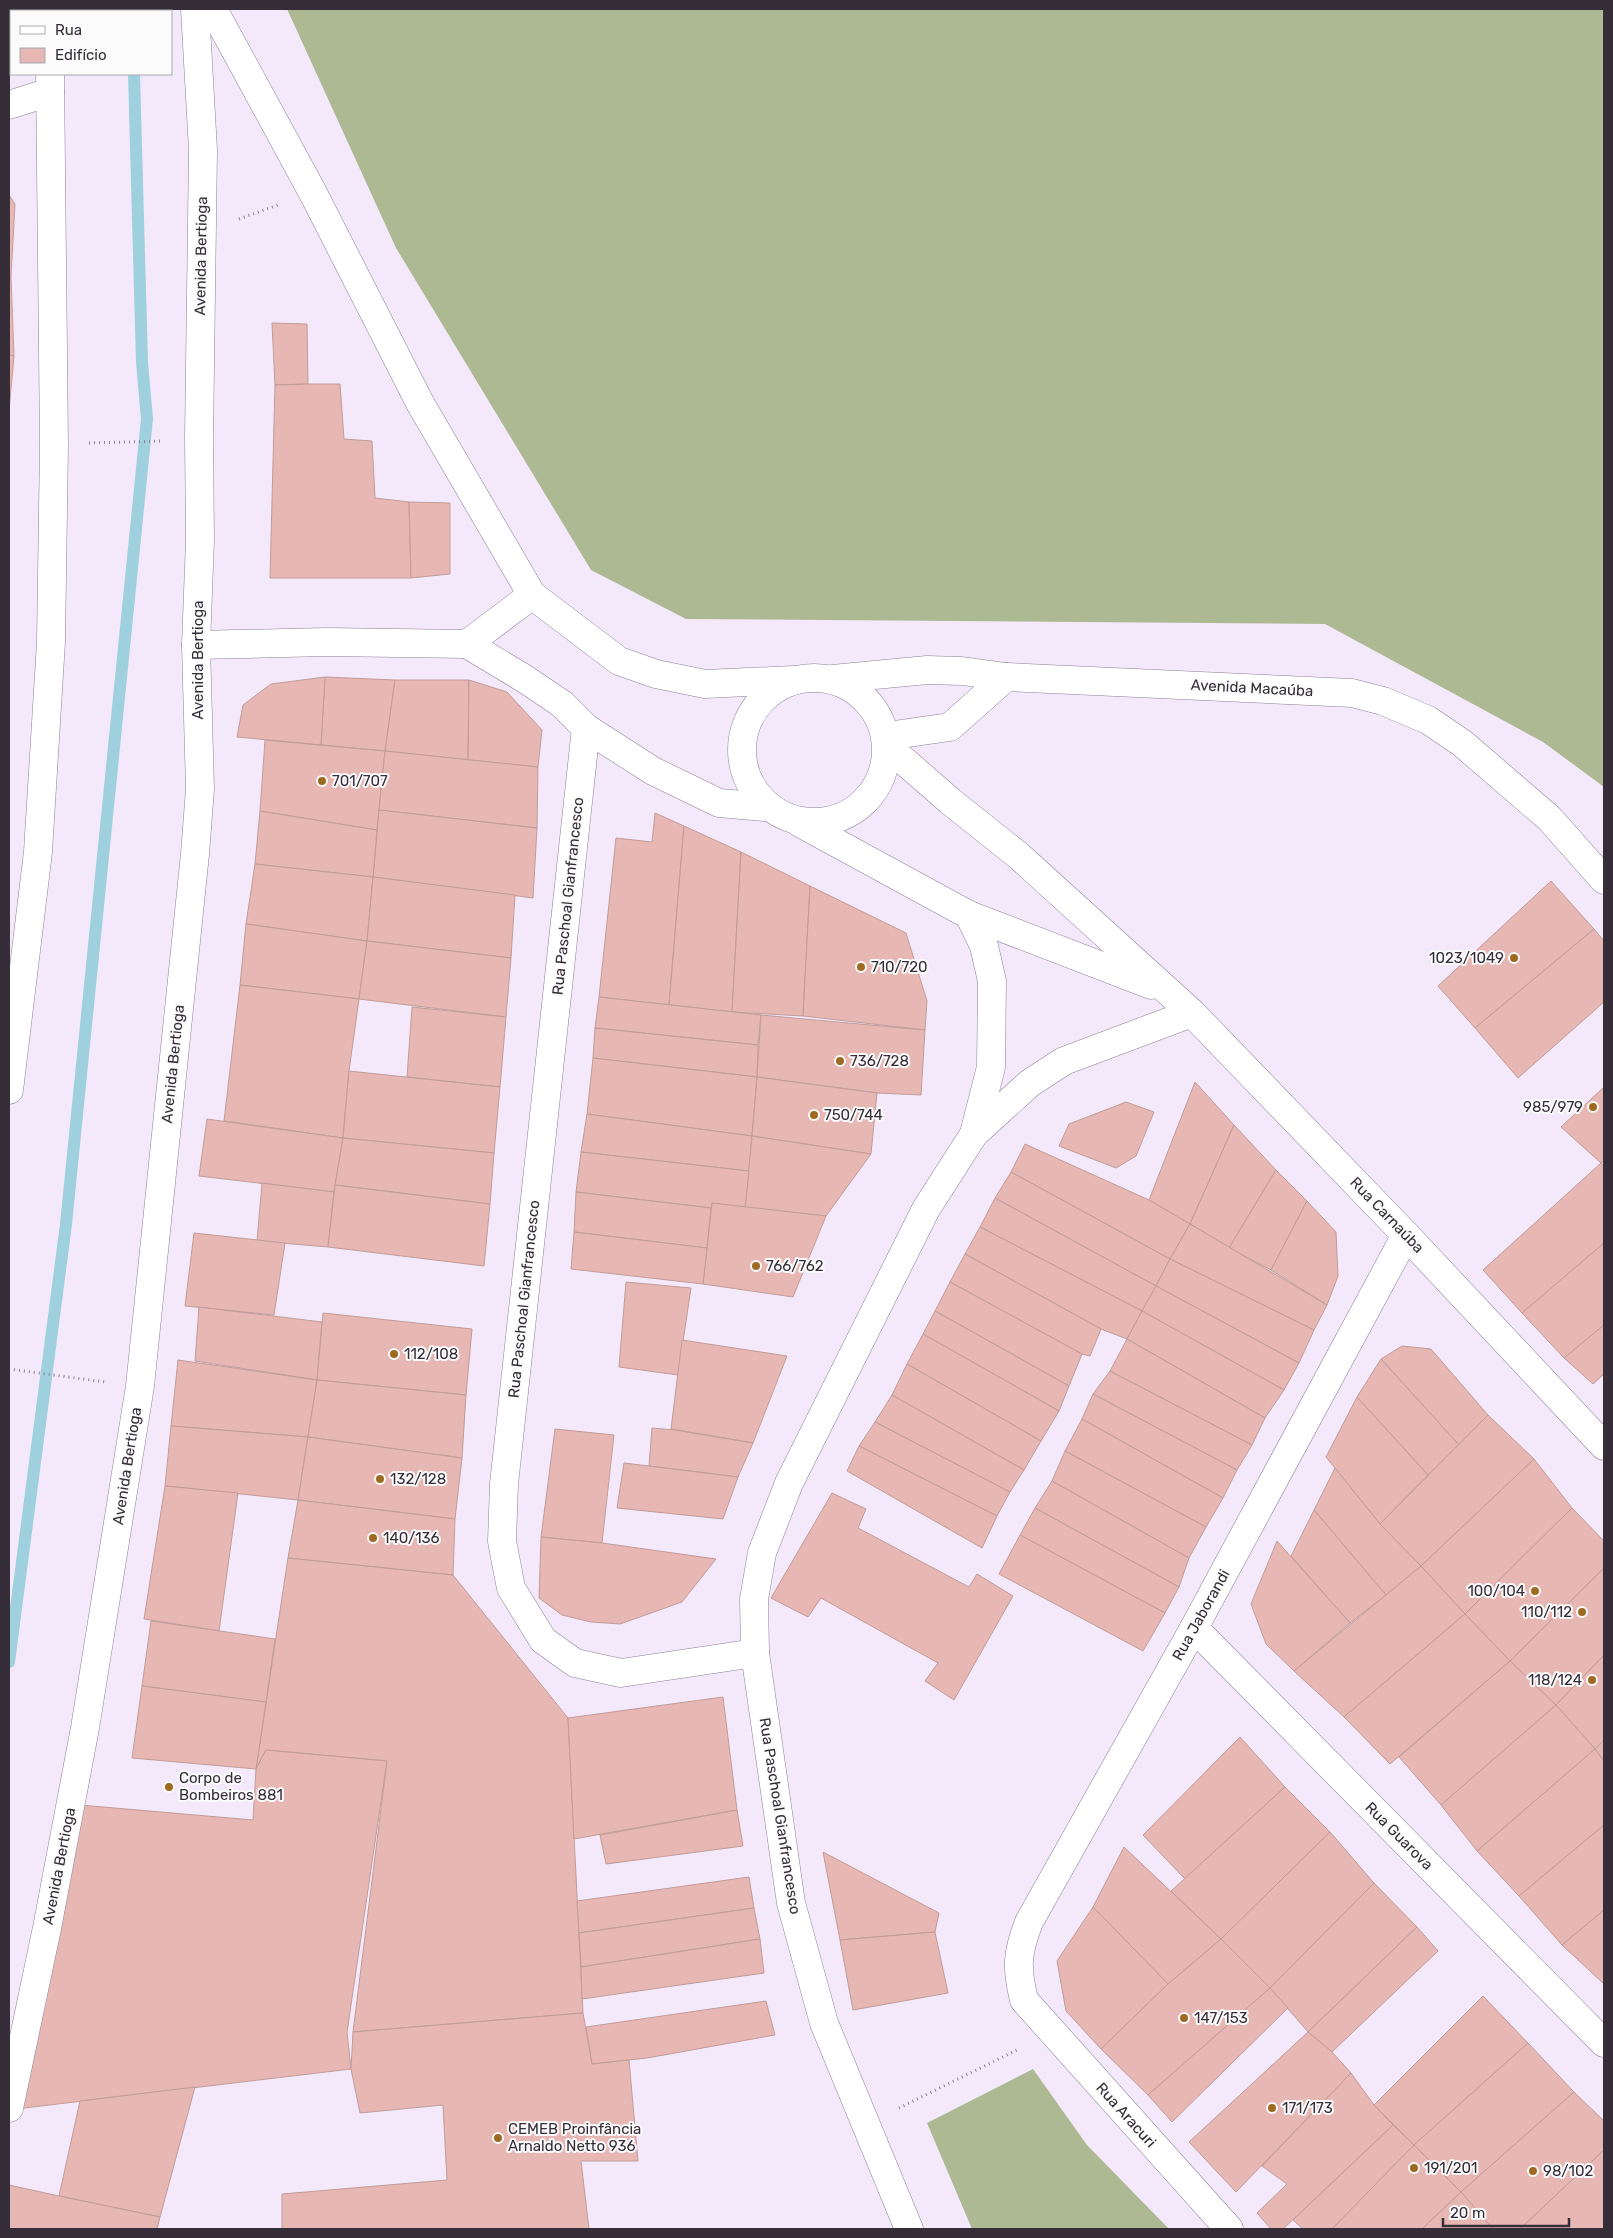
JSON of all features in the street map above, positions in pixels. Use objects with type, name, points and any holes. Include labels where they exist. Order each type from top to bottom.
[{"type":"street","name":"Avenida Bertioga","points":[[9,2108],[47,1928],[85,1728],[140,1386],[200,789],[196,645],[200,540],[199,438],[203,150],[195,9]]},
{"type":"street","points":[[213,9],[314,193],[420,403],[532,595],[619,661],[656,674],[705,684],[820,678],[833,679],[863,696],[878,714],[887,741],[880,783],[866,802],[846,816],[823,823],[799,822]]},
{"type":"street","points":[[9,105],[50,83],[54,445],[51,642],[38,852],[9,1090]]},
{"type":"street","points":[[467,644],[532,595]]},
{"type":"street","points":[[196,645],[327,642],[467,644],[562,704],[586,728],[653,771],[720,804],[765,807],[799,822],[969,915],[1164,990]]},
{"type":"street","name":"Avenida Macaúba","points":[[833,679],[927,670],[962,671],[1006,677],[1352,693],[1384,701],[1428,720],[1462,743],[1549,818],[1604,880]]},
{"type":"street","points":[[887,741],[950,727],[1006,677]]},
{"type":"street","points":[[765,807],[750,785],[742,760],[743,734],[753,710],[771,692],[794,680]]},
{"type":"street","name":"Rua Paschoal Gianfrancesco","points":[[586,728],[505,1474],[502,1541],[511,1588],[542,1640],[575,1663],[621,1673],[755,1654]]},
{"type":"street","name":"Rua Carnaúba","points":[[887,741],[950,801],[1019,856],[1164,990],[1192,1013],[1406,1235],[1604,1446]]},
{"type":"street","points":[[969,915],[984,946],[992,981],[991,1067],[974,1134]]},
{"type":"street","points":[[974,1134],[1030,1083],[1064,1061],[1192,1013]]},
{"type":"street","name":"Rua Paschoal Gianfrancesco","points":[[909,2229],[824,2023],[791,1903],[755,1654],[754,1599],[762,1552],[789,1484],[926,1209],[974,1134]]},
{"type":"street","name":"Rua Jaborandi","points":[[1024,2000],[1018,1975],[1020,1947],[1029,1922],[1194,1628],[1406,1235]]},
{"type":"street","name":"Rua Guarova","points":[[1194,1628],[1604,2043]]},
{"type":"street","name":"Rua Aracuri","points":[[1024,2000],[1229,2229]]},
{"type":"path","points":[[201,232],[314,193]]},
{"type":"path","points":[[123,442],[172,440]]},
{"type":"path","points":[[9,1370],[107,1382]]},
{"type":"path","points":[[896,2110],[1021,2048]]},
{"type":"green space","points":[[287,9],[1604,9],[1604,787],[1543,742],[1325,624],[686,619],[591,570],[396,248]]},
{"type":"green space","points":[[1033,2069],[1087,2145],[1169,2229],[972,2229],[927,2123]]},
{"type":"building","points":[[9,195],[15,204],[11,277],[9,277]]},
{"type":"building","points":[[9,277],[11,277],[14,356],[9,355]]},
{"type":"building","points":[[272,323],[307,324],[308,384],[275,385]]},
{"type":"building","points":[[9,355],[14,356],[9,411]]},
{"type":"building","points":[[340,384],[344,439],[372,441],[375,498],[409,502],[411,578],[270,578],[275,385]]},
{"type":"building","points":[[409,502],[450,503],[450,574],[411,578]]},
{"type":"building","points":[[325,677],[395,680],[385,751],[321,745]]},
{"type":"building","points":[[325,677],[321,745],[237,737],[243,705],[271,684]]},
{"type":"building","points":[[395,680],[469,680],[468,760],[385,751]]},
{"type":"building","points":[[469,680],[507,692],[542,730],[538,767],[468,760]]},
{"type":"building","name":"701/707","points":[[265,740],[385,751],[377,830],[260,811]]},
{"type":"building","points":[[385,751],[538,767],[537,828],[379,810]]},
{"type":"building","points":[[379,810],[537,828],[533,898],[373,877]]},
{"type":"building","points":[[260,811],[377,830],[373,877],[255,864]]},
{"type":"building","points":[[655,813],[684,826],[669,1005],[599,997],[616,838],[652,842]]},
{"type":"building","points":[[684,826],[741,852],[732,1012],[669,1005]]},
{"type":"building","points":[[741,852],[810,886],[803,1016],[732,1012]]},
{"type":"building","points":[[255,864],[373,877],[367,941],[246,924]]},
{"type":"building","points":[[373,877],[515,895],[511,958],[367,941]]},
{"type":"building","name":"1023/1049","points":[[1551,881],[1594,929],[1475,1028],[1438,986]]},
{"type":"building","name":"710/720","points":[[810,886],[906,933],[927,1001],[925,1030],[803,1016]]},
{"type":"building","points":[[246,924],[367,941],[359,999],[240,985]]},
{"type":"building","points":[[1594,929],[1604,941],[1604,1002],[1518,1078],[1475,1028]]},
{"type":"building","points":[[367,941],[511,958],[506,1017],[359,999]]},
{"type":"building","points":[[240,985],[359,999],[349,1071],[343,1138],[224,1121]]},
{"type":"building","points":[[599,997],[761,1015],[758,1045],[595,1028]]},
{"type":"building","points":[[412,1007],[506,1017],[500,1087],[407,1077]]},
{"type":"building","name":"736/728","points":[[761,1015],[925,1030],[921,1095],[877,1093],[757,1077]]},
{"type":"building","points":[[595,1028],[758,1045],[757,1077],[593,1058]]},
{"type":"building","points":[[593,1058],[757,1077],[752,1136],[587,1114]]},
{"type":"building","points":[[349,1071],[500,1087],[494,1153],[343,1138]]},
{"type":"building","name":"750/744","points":[[757,1077],[877,1093],[871,1154],[752,1136]]},
{"type":"building","points":[[1195,1082],[1234,1125],[1190,1224],[1149,1200]]},
{"type":"building","name":"985/979","points":[[1604,1087],[1604,1161],[1601,1163],[1561,1127]]},
{"type":"building","points":[[1126,1102],[1154,1112],[1136,1156],[1116,1168],[1059,1146],[1069,1124]]},
{"type":"building","points":[[587,1114],[752,1136],[749,1171],[581,1152]]},
{"type":"building","points":[[207,1119],[343,1138],[334,1192],[199,1176]]},
{"type":"building","points":[[1234,1125],[1276,1170],[1229,1248],[1190,1224]]},
{"type":"building","points":[[752,1136],[871,1154],[826,1216],[745,1208]]},
{"type":"building","points":[[343,1138],[494,1153],[490,1204],[335,1185]]},
{"type":"building","points":[[1025,1144],[1149,1200],[1190,1224],[1170,1259],[1011,1172]]},
{"type":"building","points":[[581,1152],[749,1171],[745,1208],[712,1203],[711,1208],[576,1192]]},
{"type":"building","points":[[1601,1163],[1604,1167],[1604,1243],[1522,1313],[1483,1270]]},
{"type":"building","points":[[1276,1170],[1307,1201],[1271,1270],[1229,1248]]},
{"type":"building","points":[[1011,1172],[1170,1259],[1156,1286],[995,1198]]},
{"type":"building","points":[[262,1183],[334,1192],[328,1247],[257,1241]]},
{"type":"building","points":[[335,1185],[490,1204],[484,1266],[328,1247]]},
{"type":"building","points":[[576,1192],[711,1208],[707,1248],[574,1232]]},
{"type":"building","points":[[995,1198],[1156,1286],[1142,1311],[980,1227]]},
{"type":"building","points":[[1307,1201],[1336,1232],[1338,1276],[1327,1305],[1271,1270]]},
{"type":"building","name":"766/762","points":[[712,1203],[826,1216],[793,1297],[703,1284]]},
{"type":"building","points":[[1190,1224],[1327,1305],[1314,1330],[1170,1259]]},
{"type":"building","points":[[980,1227],[1142,1311],[1127,1339],[1101,1329],[965,1254]]},
{"type":"building","points":[[574,1232],[707,1248],[703,1284],[571,1269]]},
{"type":"building","points":[[194,1233],[285,1243],[274,1315],[185,1306]]},
{"type":"building","points":[[1604,1243],[1604,1325],[1564,1358],[1522,1313]]},
{"type":"building","points":[[965,1254],[1101,1329],[1090,1356],[1082,1354],[950,1282]]},
{"type":"building","points":[[1170,1259],[1314,1330],[1299,1363],[1156,1286]]},
{"type":"building","points":[[626,1282],[691,1288],[678,1375],[619,1367]]},
{"type":"building","points":[[950,1282],[1082,1354],[1069,1386],[935,1311]]},
{"type":"building","points":[[1156,1286],[1299,1363],[1284,1390],[1142,1311]]},
{"type":"building","points":[[199,1307],[322,1322],[317,1380],[195,1361]]},
{"type":"building","points":[[935,1311],[1069,1386],[1059,1411],[923,1334]]},
{"type":"building","points":[[1142,1311],[1284,1390],[1265,1418],[1127,1339]]},
{"type":"building","name":"112/108","points":[[323,1313],[472,1329],[466,1395],[317,1380]]},
{"type":"building","points":[[1604,1325],[1604,1374],[1593,1384],[1564,1358]]},
{"type":"building","points":[[923,1334],[1059,1411],[1041,1441],[907,1364]]},
{"type":"building","points":[[1127,1339],[1265,1418],[1252,1445],[1110,1371]]},
{"type":"building","points":[[682,1340],[787,1356],[753,1443],[671,1429]]},
{"type":"building","points":[[1402,1346],[1431,1349],[1488,1415],[1459,1445],[1381,1359]]},
{"type":"building","points":[[1381,1359],[1459,1445],[1428,1475],[1357,1397]]},
{"type":"building","points":[[178,1360],[317,1380],[308,1437],[171,1426]]},
{"type":"building","points":[[907,1364],[1041,1441],[1024,1470],[892,1395]]},
{"type":"building","points":[[1110,1371],[1252,1445],[1237,1470],[1093,1394]]},
{"type":"building","points":[[317,1380],[466,1395],[462,1458],[308,1437]]},
{"type":"building","points":[[1093,1394],[1237,1470],[1223,1498],[1082,1419]]},
{"type":"building","points":[[892,1395],[1024,1470],[1010,1492],[875,1422]]},
{"type":"building","points":[[1357,1397],[1428,1475],[1380,1524],[1326,1457]]},
{"type":"building","points":[[1488,1415],[1534,1459],[1421,1566],[1380,1524]]},
{"type":"building","points":[[1082,1419],[1223,1498],[1206,1527],[1065,1451]]},
{"type":"building","points":[[875,1422],[1010,1492],[997,1516],[859,1446]]},
{"type":"building","points":[[171,1426],[308,1437],[298,1500],[165,1486]]},
{"type":"building","points":[[652,1428],[753,1443],[738,1477],[649,1466]]},
{"type":"building","points":[[555,1429],[614,1435],[602,1543],[541,1537]]},
{"type":"building","name":"132/128","points":[[308,1437],[462,1458],[455,1519],[298,1500]]},
{"type":"building","points":[[859,1446],[997,1516],[982,1548],[847,1471]]},
{"type":"building","points":[[1065,1451],[1206,1527],[1189,1558],[1052,1481]]},
{"type":"building","points":[[1534,1459],[1572,1508],[1465,1614],[1421,1566]]},
{"type":"building","points":[[624,1463],[738,1477],[723,1519],[617,1508]]},
{"type":"building","points":[[1335,1468],[1380,1524],[1421,1566],[1386,1595],[1314,1510]]},
{"type":"building","points":[[1052,1481],[1189,1558],[1179,1587],[1035,1508]]},
{"type":"building","points":[[165,1486],[238,1493],[219,1631],[144,1619]]},
{"type":"building","points":[[832,1493],[866,1509],[858,1528],[969,1587],[977,1574],[1013,1596],[954,1700],[925,1681],[938,1663],[821,1598],[808,1617],[771,1598]]},
{"type":"building","name":"140/136","points":[[298,1500],[455,1519],[453,1575],[288,1558]]},
{"type":"building","points":[[1035,1508],[1179,1587],[1165,1613],[1020,1535]]},
{"type":"building","name":"100/104","points":[[1572,1508],[1604,1541],[1604,1568],[1510,1661],[1465,1614]]},
{"type":"building","points":[[1314,1510],[1386,1595],[1350,1623],[1291,1556]]},
{"type":"building","points":[[1020,1535],[1165,1613],[1143,1651],[999,1574]]},
{"type":"building","points":[[541,1537],[602,1543],[716,1559],[682,1602],[620,1624],[591,1622],[562,1615],[539,1598]]},
{"type":"building","points":[[1277,1541],[1350,1623],[1294,1671],[1266,1644],[1251,1604]]},
{"type":"building","points":[[288,1558],[453,1575],[568,1718],[583,2013],[353,2032],[387,1761],[266,1750],[256,1769]]},
{"type":"building","points":[[1421,1566],[1465,1614],[1344,1717],[1294,1671]]},
{"type":"building","name":"110/112","points":[[1604,1568],[1604,1655],[1556,1705],[1510,1661]]},
{"type":"building","points":[[1465,1614],[1510,1661],[1390,1764],[1344,1717]]},
{"type":"building","points":[[151,1621],[275,1639],[266,1702],[142,1686]]},
{"type":"building","name":"118/124","points":[[1604,1655],[1604,1740],[1595,1749],[1556,1705]]},
{"type":"building","points":[[1510,1661],[1556,1705],[1441,1805],[1399,1757]]},
{"type":"building","points":[[142,1686],[266,1702],[256,1769],[132,1758]]},
{"type":"building","points":[[723,1697],[737,1810],[574,1839],[568,1718]]},
{"type":"building","points":[[1556,1705],[1595,1749],[1477,1851],[1441,1805]]},
{"type":"building","points":[[1240,1737],[1285,1787],[1185,1879],[1143,1835]]},
{"type":"building","points":[[1604,1740],[1604,1761],[1595,1749]]},
{"type":"building","points":[[1595,1749],[1604,1761],[1604,1825],[1519,1896],[1477,1851]]},
{"type":"building","points":[[266,1750],[387,1761],[347,2032],[351,2069],[16,2109],[80,1805],[253,1820],[256,1769]]},
{"type":"building","points":[[1285,1787],[1330,1832],[1221,1939],[1171,1891]]},
{"type":"building","points":[[737,1810],[743,1846],[606,1864],[600,1835]]},
{"type":"building","points":[[1604,1825],[1604,1910],[1562,1945],[1519,1896]]},
{"type":"building","points":[[1330,1832],[1374,1883],[1270,1988],[1221,1939]]},
{"type":"building","points":[[1124,1847],[1221,1939],[1168,1984],[1093,1907]]},
{"type":"building","points":[[823,1852],[939,1913],[935,1932],[840,1940]]},
{"type":"building","points":[[749,1877],[754,1908],[579,1933],[577,1901]]},
{"type":"building","points":[[1374,1883],[1417,1927],[1308,2032],[1270,1988]]},
{"type":"building","points":[[1093,1907],[1168,1984],[1101,2049],[1066,2011],[1057,1961]]},
{"type":"building","points":[[754,1908],[760,1939],[581,1967],[579,1933]]},
{"type":"building","points":[[1604,1910],[1604,1984],[1562,1945]]},
{"type":"building","points":[[1417,1927],[1438,1951],[1332,2052],[1308,2032]]},
{"type":"building","points":[[935,1932],[948,1993],[853,2010],[840,1940]]},
{"type":"building","points":[[760,1939],[764,1973],[582,1999],[581,1967]]},
{"type":"building","name":"147/153","points":[[1221,1939],[1270,1988],[1148,2095],[1101,2049],[1168,1984]]},
{"type":"building","points":[[1270,1988],[1288,2008],[1172,2122],[1148,2095]]},
{"type":"building","points":[[1483,1996],[1528,2043],[1414,2145],[1374,2105]]},
{"type":"building","points":[[766,2001],[775,2035],[647,2058],[592,2064],[586,2027]]},
{"type":"building","points":[[583,2013],[592,2064],[629,2060],[638,2161],[581,2161],[589,2229],[282,2229],[282,2194],[447,2180],[443,2105],[360,2113],[351,2069],[353,2032]]},
{"type":"building","name":"171/173","points":[[1308,2032],[1332,2052],[1351,2073],[1236,2192],[1189,2142]]},
{"type":"building","points":[[1528,2043],[1574,2092],[1461,2192],[1414,2145]]},
{"type":"building","points":[[1351,2073],[1374,2105],[1393,2125],[1283,2229],[1271,2229],[1257,2213],[1287,2184],[1262,2166]]},
{"type":"building","points":[[195,2087],[160,2217],[59,2196],[80,2101]]},
{"type":"building","name":"98/102","points":[[1574,2092],[1604,2121],[1604,2150],[1520,2229],[1493,2229],[1461,2192]]},
{"type":"building","points":[[1393,2125],[1414,2145],[1332,2229],[1303,2229],[1293,2220]]},
{"type":"building","name":"191/201","points":[[1414,2145],[1461,2192],[1422,2229],[1332,2229]]},
{"type":"building","points":[[1604,2150],[1604,2229],[1520,2229]]},
{"type":"building","points":[[9,2185],[160,2217],[157,2229],[9,2229]]},
{"type":"building","points":[[1461,2192],[1493,2229],[1422,2229]]},
{"type":"waterway","points":[[9,1662],[66,1224],[147,419],[142,362],[134,75]]},
{"type":"place","name":"701/707","points":[[322,781]]},
{"type":"place","name":"1023/1049","points":[[1514,958]]},
{"type":"place","name":"710/720","points":[[861,967]]},
{"type":"place","name":"736/728","points":[[840,1061]]},
{"type":"place","name":"985/979","points":[[1593,1107]]},
{"type":"place","name":"750/744","points":[[814,1115]]},
{"type":"place","name":"766/762","points":[[756,1266]]},
{"type":"place","name":"112/108","points":[[394,1354]]},
{"type":"place","name":"132/128","points":[[380,1479]]},
{"type":"place","name":"140/136","points":[[373,1538]]},
{"type":"place","name":"100/104","points":[[1535,1591]]},
{"type":"place","name":"110/112","points":[[1582,1612]]},
{"type":"place","name":"118/124","points":[[1592,1680]]},
{"type":"place","name":"Corpo de Bombeiros 881","points":[[169,1787]]},
{"type":"place","name":"147/153","points":[[1184,2018]]},
{"type":"place","name":"171/173","points":[[1272,2108]]},
{"type":"place","name":"CEMEB Proinfância Arnaldo Netto 936","points":[[498,2138]]},
{"type":"place","name":"191/201","points":[[1414,2168]]},
{"type":"place","name":"98/102","points":[[1533,2171]]}]
